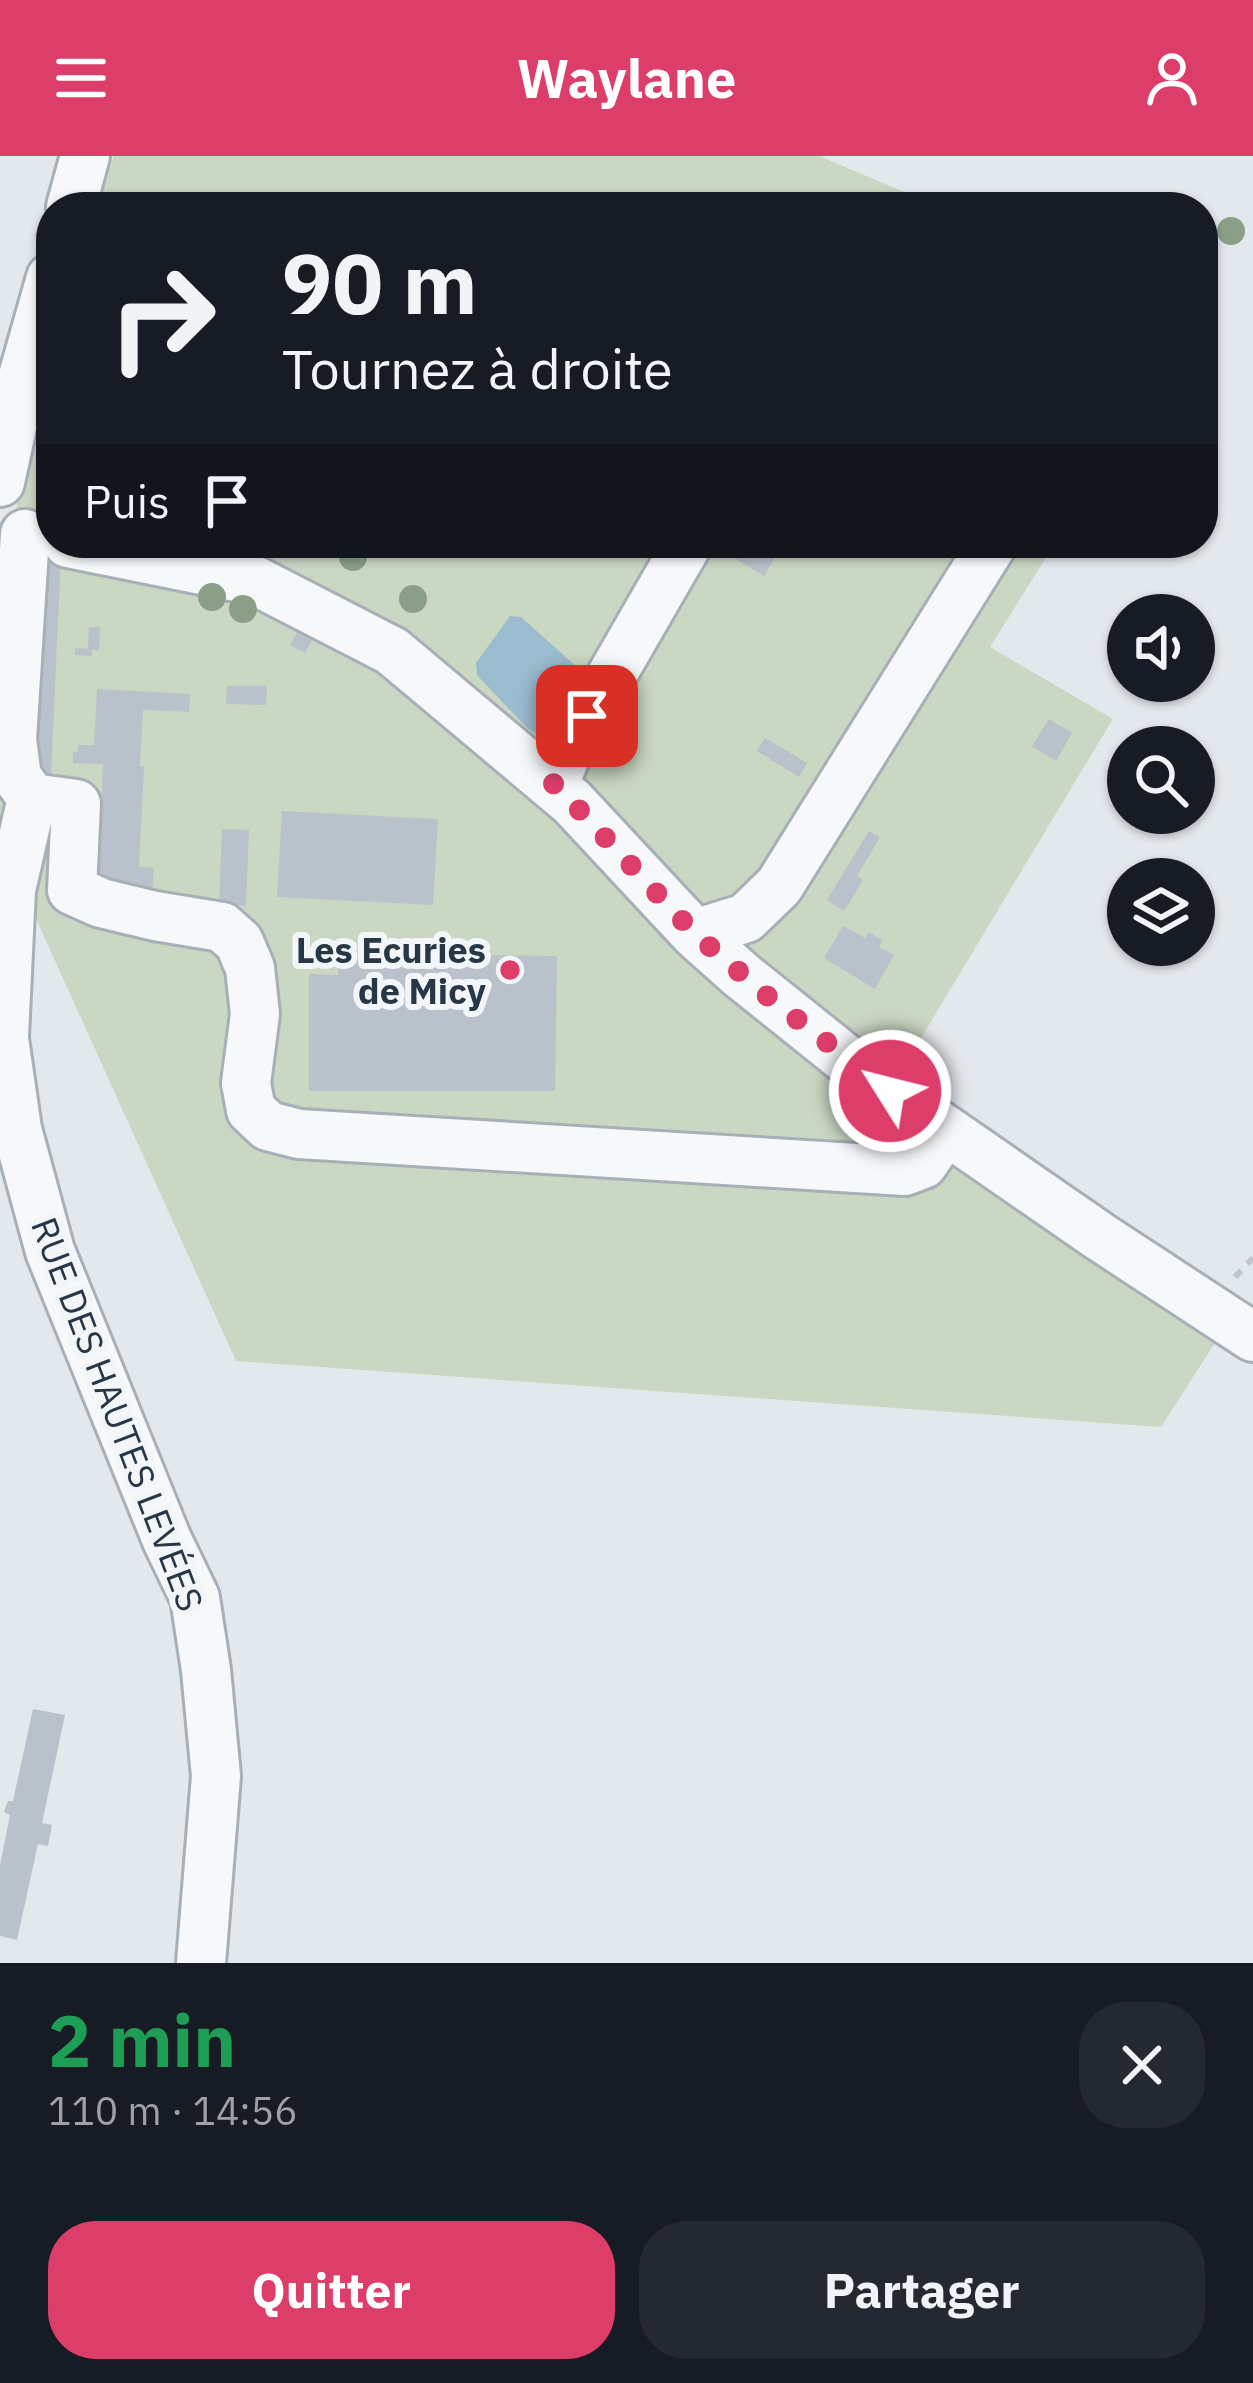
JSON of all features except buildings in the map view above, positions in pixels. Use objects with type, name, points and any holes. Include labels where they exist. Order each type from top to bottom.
[{"type":"street","points":[[75,192],[86,156]]},
{"type":"street","points":[[0,482],[36,331]]},
{"type":"street","points":[[36,536],[12,740],[17,777],[32,798],[76,804],[72,890],[137,912],[222,927],[239,942],[250,968],[255,1014],[246,1083],[251,1110],[268,1126],[299,1134],[905,1171],[922,1164],[946,1130]]},
{"type":"street","points":[[144,558],[256,581],[392,651],[572,802],[695,934],[862,1072],[1253,1337]]},
{"type":"street","points":[[553,785],[679,558]]},
{"type":"street","points":[[695,934],[746,918],[779,886],[984,558]]},
{"type":"street","name":"RUE DES HAUTES LEVÉES","points":[[32,798],[11,890],[2,1023],[17,1129],[50,1251],[166,1540],[195,1598],[216,1776],[201,1963]]},
{"type":"green space","points":[[114,156],[819,156],[904,192],[103,192]]},
{"type":"green space","name":"Les Ecuries de Micy","points":[[36,411],[36,558],[1046,558],[990,647],[1113,719],[883,1101],[1224,1329],[1161,1427],[236,1361],[0,839],[19,467]]},
{"type":"water","points":[[510,616],[521,617],[578,668],[580,686],[540,735],[528,729],[477,675],[476,663]]},
{"type":"place","name":"Les Ecuries de Micy","points":[[510,970]]},
{"type":"route","points":[[587,716],[553,785],[695,934],[890,1091]]}]
